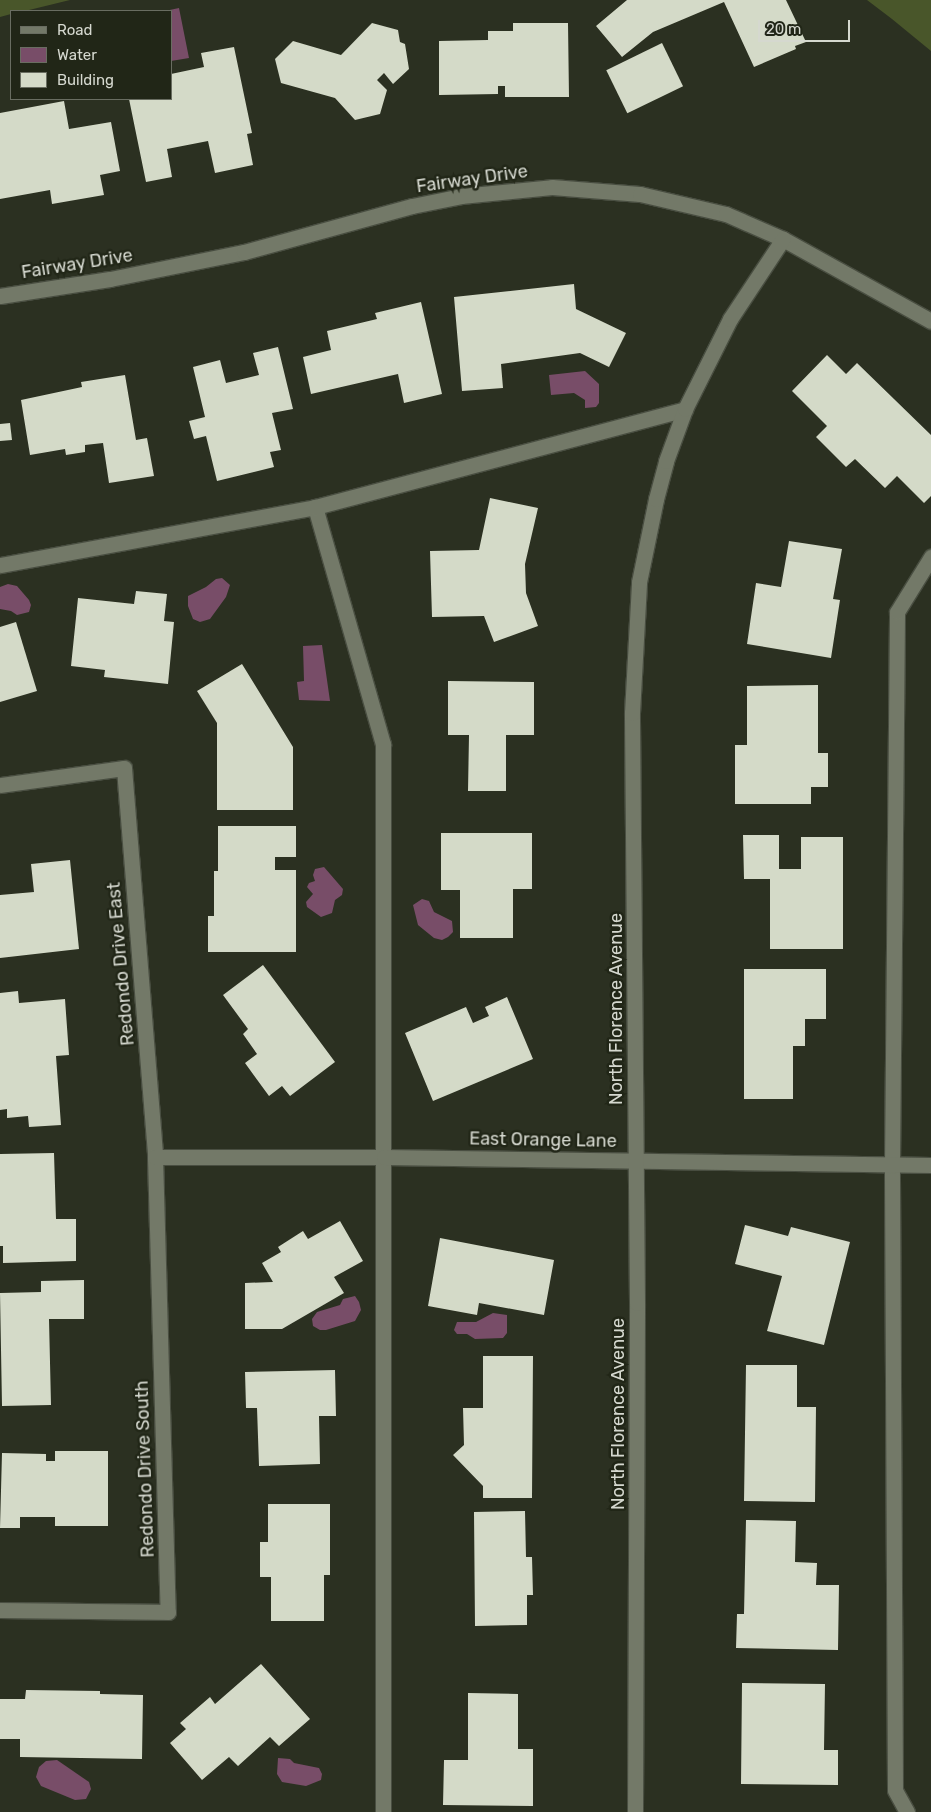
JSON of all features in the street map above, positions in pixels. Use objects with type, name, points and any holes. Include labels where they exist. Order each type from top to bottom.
[{"type":"street","name":"Fairway Drive","points":[[0,296],[110,279],[244,252],[412,206],[461,196],[510,190],[552,188],[640,194],[726,214],[783,239],[931,321]]},
{"type":"street","name":"North Florence Avenue","points":[[635,1812],[637,1313],[632,713],[634,644],[640,582],[647,537],[666,461],[685,409],[730,319],[783,239]]},
{"type":"street","points":[[0,565],[315,507],[685,409]]},
{"type":"street","points":[[315,507],[383,744],[383,1812]]},
{"type":"street","points":[[907,1812],[894,1790],[892,1166],[897,612],[931,557]]},
{"type":"street","name":"Redondo Drive East","points":[[0,785],[124,768],[155,1157]]},
{"type":"street","name":"East Orange Lane","points":[[155,1157],[384,1157],[931,1166]]},
{"type":"street","name":"Redondo Drive South","points":[[0,1610],[168,1612],[155,1157]]},
{"type":"green space","points":[[0,0],[70,0],[29,10],[10,10],[10,14],[0,17]]},
{"type":"green space","points":[[867,0],[931,0],[931,51],[892,19]]},
{"type":"water","points":[[179,8],[189,58],[172,61],[172,10],[170,10]]},
{"type":"water","points":[[585,371],[599,384],[599,403],[596,407],[585,408],[585,400],[574,393],[551,395],[549,375]]},
{"type":"water","points":[[222,578],[230,585],[226,597],[210,619],[200,622],[193,619],[188,606],[188,596],[206,587],[216,579]]},
{"type":"water","points":[[8,584],[17,586],[29,600],[31,605],[29,612],[17,615],[11,611],[0,609],[0,587]]},
{"type":"water","points":[[322,645],[330,701],[299,700],[297,682],[304,681],[303,646]]},
{"type":"water","points":[[324,867],[343,889],[342,895],[335,900],[332,913],[321,917],[307,907],[306,902],[313,894],[307,887],[309,883],[315,881],[313,875],[315,869]]},
{"type":"water","points":[[422,899],[429,901],[434,912],[452,921],[453,932],[448,937],[442,940],[434,938],[418,925],[413,905]]},
{"type":"water","points":[[355,1296],[361,1310],[355,1321],[326,1330],[320,1330],[313,1326],[312,1319],[317,1312],[340,1305],[343,1299]]},
{"type":"water","points":[[493,1313],[507,1315],[507,1333],[503,1338],[475,1339],[467,1334],[457,1334],[454,1330],[457,1322],[476,1322]]},
{"type":"water","points":[[278,1758],[290,1759],[294,1763],[319,1768],[322,1774],[321,1780],[306,1786],[282,1782],[277,1774]]},
{"type":"water","points":[[57,1760],[89,1782],[91,1789],[86,1799],[75,1800],[41,1786],[36,1777],[39,1767],[46,1761]]},
{"type":"building","points":[[627,0],[786,0],[806,42],[795,46],[796,49],[754,67],[724,2],[653,32],[622,57],[596,26]]},
{"type":"building","points":[[372,23],[398,30],[400,42],[405,44],[409,69],[393,84],[384,73],[377,80],[387,90],[380,114],[355,120],[335,98],[281,83],[275,59],[293,41],[341,55]]},
{"type":"building","points":[[513,23],[568,23],[569,97],[505,97],[505,86],[498,86],[498,94],[439,95],[439,41],[488,40],[488,31],[513,31]]},
{"type":"building","points":[[662,43],[683,86],[627,113],[606,70]]},
{"type":"building","points":[[234,47],[252,133],[247,134],[253,165],[215,173],[208,141],[167,149],[172,177],[146,182],[129,100],[172,100],[172,74],[204,67],[201,53]]},
{"type":"building","points":[[64,101],[69,129],[111,122],[120,171],[100,175],[104,195],[52,204],[50,190],[0,199],[0,113]]},
{"type":"building","points":[[574,284],[576,309],[626,333],[609,367],[580,353],[501,364],[503,388],[462,391],[454,297]]},
{"type":"building","points":[[421,302],[442,394],[404,403],[398,374],[311,394],[303,357],[331,350],[327,331],[377,319],[375,313]]},
{"type":"building","points":[[278,347],[293,409],[272,413],[281,450],[270,452],[274,467],[217,481],[206,436],[194,439],[189,421],[205,417],[193,367],[220,360],[226,383],[259,375],[253,353]]},
{"type":"building","points":[[827,355],[846,374],[857,363],[931,435],[931,496],[924,503],[897,476],[885,488],[855,459],[846,467],[816,437],[827,426],[792,391]]},
{"type":"building","points":[[125,375],[136,440],[147,438],[154,476],[109,483],[103,443],[85,445],[85,452],[66,455],[65,449],[30,455],[21,400],[82,387],[81,382]]},
{"type":"building","points":[[10,423],[12,440],[0,441],[0,424]]},
{"type":"building","points":[[490,498],[538,508],[525,564],[526,593],[538,626],[494,642],[484,616],[432,617],[430,551],[479,550]]},
{"type":"building","points":[[789,541],[842,549],[833,599],[840,600],[831,658],[747,644],[756,583],[781,587]]},
{"type":"building","points":[[136,591],[167,594],[164,621],[174,622],[168,684],[104,677],[105,670],[71,666],[78,598],[134,604]]},
{"type":"building","points":[[16,622],[37,691],[0,702],[0,627]]},
{"type":"building","points":[[242,664],[293,747],[293,810],[217,810],[217,723],[197,691]]},
{"type":"building","points":[[448,681],[534,682],[534,735],[506,735],[506,791],[468,791],[469,735],[448,735]]},
{"type":"building","points":[[818,685],[818,753],[828,753],[828,787],[811,787],[811,804],[735,804],[735,745],[747,745],[747,686]]},
{"type":"building","points":[[218,826],[296,826],[296,857],[275,857],[275,870],[296,870],[296,952],[208,952],[208,916],[214,916],[214,871],[218,871]]},
{"type":"building","points":[[441,833],[532,833],[532,889],[513,889],[513,938],[460,938],[460,890],[441,890]]},
{"type":"building","points":[[743,835],[779,835],[779,869],[801,869],[801,837],[843,837],[843,949],[770,949],[770,879],[744,879]]},
{"type":"building","points":[[70,860],[79,949],[0,958],[0,895],[34,892],[31,864]]},
{"type":"building","points":[[263,965],[335,1062],[290,1096],[282,1086],[269,1096],[245,1063],[257,1054],[243,1034],[248,1029],[223,995]]},
{"type":"building","points":[[744,969],[826,969],[826,1019],[805,1019],[805,1046],[793,1046],[793,1099],[744,1099]]},
{"type":"building","points":[[18,991],[19,1003],[65,999],[69,1055],[56,1056],[61,1125],[29,1127],[28,1116],[7,1118],[7,1109],[0,1110],[0,993]]},
{"type":"building","points":[[507,997],[533,1059],[433,1101],[405,1033],[466,1007],[473,1023],[489,1016],[485,1007]]},
{"type":"building","points":[[54,1153],[56,1219],[76,1219],[76,1261],[3,1263],[3,1246],[0,1246],[0,1154]]},
{"type":"building","points":[[340,1221],[363,1261],[334,1277],[344,1293],[282,1329],[245,1329],[245,1283],[273,1282],[262,1263],[281,1252],[278,1247],[303,1231],[308,1239]]},
{"type":"building","points":[[745,1225],[788,1236],[791,1227],[850,1242],[824,1345],[767,1331],[782,1276],[735,1264]]},
{"type":"building","points":[[440,1238],[554,1260],[544,1315],[479,1303],[477,1315],[428,1306]]},
{"type":"building","points":[[84,1280],[84,1319],[49,1319],[51,1405],[2,1406],[0,1293],[41,1292],[41,1281]]},
{"type":"building","points":[[483,1356],[533,1356],[532,1498],[483,1498],[483,1486],[453,1455],[464,1445],[463,1408],[483,1408]]},
{"type":"building","points":[[746,1365],[797,1365],[797,1407],[816,1407],[815,1502],[744,1501]]},
{"type":"building","points":[[335,1370],[336,1416],[319,1416],[320,1464],[259,1466],[257,1408],[246,1408],[245,1372]]},
{"type":"building","points":[[55,1451],[108,1451],[108,1526],[55,1526],[55,1517],[20,1517],[20,1528],[0,1528],[2,1453],[46,1454],[46,1461],[55,1461]]},
{"type":"building","points":[[268,1504],[330,1504],[330,1575],[324,1575],[324,1621],[271,1621],[271,1577],[260,1577],[260,1542],[268,1542]]},
{"type":"building","points":[[525,1511],[526,1557],[532,1557],[533,1595],[527,1595],[527,1625],[475,1626],[474,1512]]},
{"type":"building","points":[[746,1520],[796,1521],[795,1562],[817,1563],[816,1585],[839,1585],[838,1650],[736,1648],[737,1614],[744,1614]]},
{"type":"building","points":[[261,1664],[310,1719],[279,1746],[270,1737],[238,1766],[229,1757],[202,1780],[170,1743],[186,1729],[180,1723],[210,1697],[215,1704]]},
{"type":"building","points":[[742,1683],[825,1684],[824,1750],[838,1750],[838,1785],[741,1784]]},
{"type":"building","points":[[26,1690],[100,1691],[100,1694],[143,1695],[142,1759],[20,1757],[20,1739],[0,1739],[0,1699],[25,1699]]},
{"type":"building","points":[[468,1693],[518,1694],[518,1749],[533,1749],[533,1806],[443,1805],[444,1760],[468,1760]]}]
